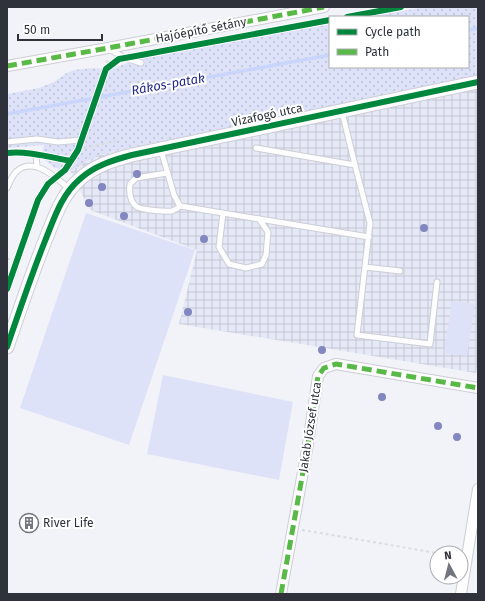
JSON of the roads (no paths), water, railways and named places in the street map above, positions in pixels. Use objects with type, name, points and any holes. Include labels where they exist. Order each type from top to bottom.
[{"type":"street","name":"Hajóépítő sétány","points":[[7,66],[324,7]]},
{"type":"street","name":"Vizafogó utca","points":[[7,347],[40,253],[56,213],[70,189],[80,178],[91,170],[118,159],[161,149],[478,82]]},
{"type":"street","name":"Jakab József utca","points":[[281,594],[308,444],[318,376],[324,368],[336,364],[478,388]]},
{"type":"street","points":[[461,594],[478,489]]},
{"type":"lane","points":[[108,48],[125,58],[141,63]]},
{"type":"lane","points":[[342,110],[370,223],[357,335],[430,344],[437,282]]},
{"type":"lane","points":[[7,142],[37,139],[58,142],[82,140]]},
{"type":"lane","points":[[256,148],[355,165]]},
{"type":"lane","points":[[161,149],[167,173],[180,206]]},
{"type":"lane","points":[[36,154],[37,166]]},
{"type":"lane","points":[[7,188],[16,172],[26,167],[37,166],[45,170],[70,189]]},
{"type":"lane","points":[[167,173],[136,178],[130,184],[129,192],[132,200],[137,206],[152,210],[172,211],[180,206],[369,237]]},
{"type":"lane","points":[[223,213],[219,247],[229,264],[246,268],[262,264],[266,255],[268,232],[259,219]]},
{"type":"lane","points":[[365,267],[400,271]]},
{"type":"waterway","name":"Rákos-patak","points":[[469,30],[478,28]]},
{"type":"waterway","name":"Rákos-patak","points":[[7,114],[329,55]]},
{"type":"place","name":"River Life","points":[[29,523]]}]
